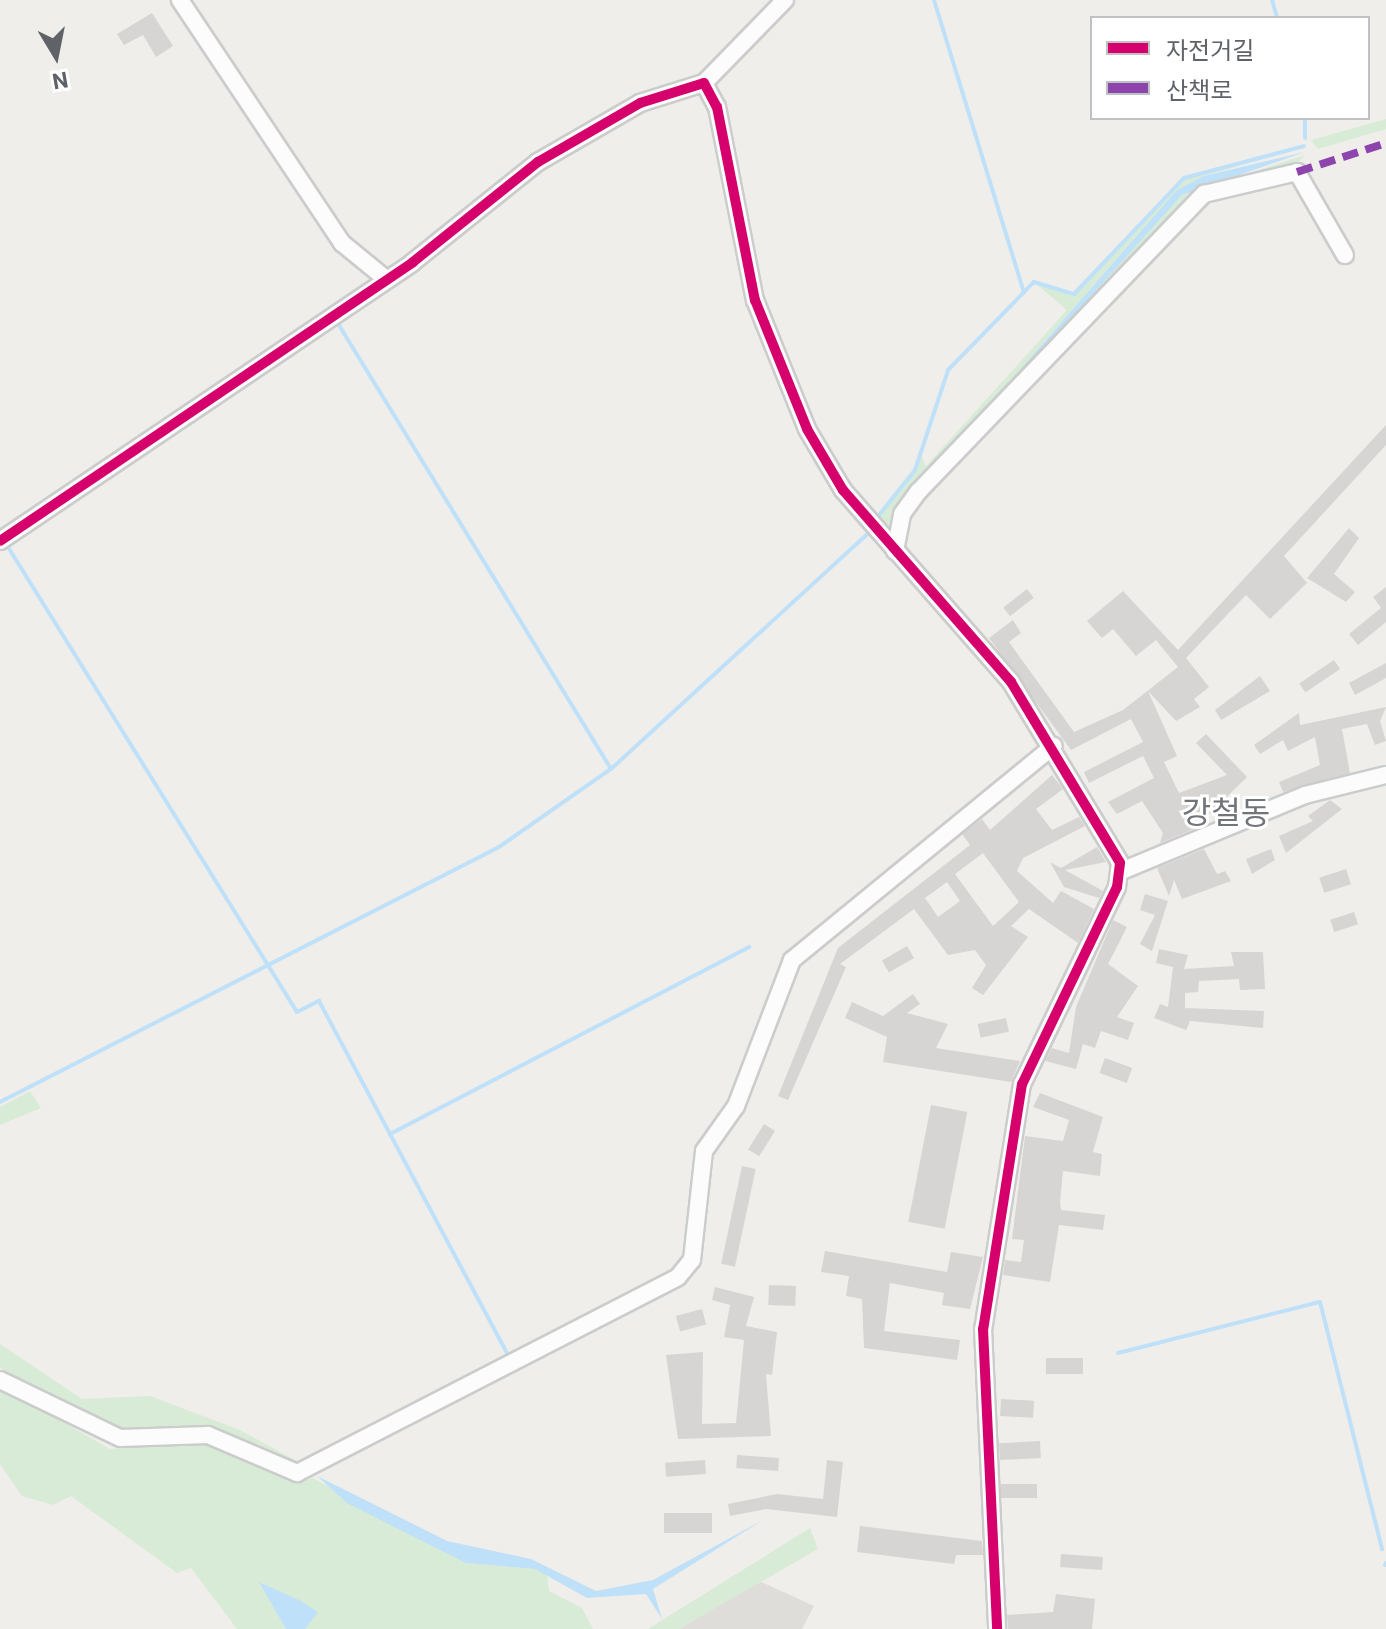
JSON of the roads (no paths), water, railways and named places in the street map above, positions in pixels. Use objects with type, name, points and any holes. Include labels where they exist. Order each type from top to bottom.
[{"type":"street","points":[[180,0],[342,243],[386,279]]},
{"type":"street","points":[[0,541],[386,279],[538,162],[640,103],[704,83],[785,0]]},
{"type":"street","points":[[704,83],[717,107],[745,266],[793,401],[843,490],[1011,682],[1109,836],[1119,872],[1020,1099],[983,1329],[997,1629]]},
{"type":"street","points":[[895,551],[902,514],[919,491],[1204,194],[1297,172],[1345,255]]},
{"type":"street","points":[[0,1380],[120,1438],[208,1435],[297,1473],[678,1277],[692,1260],[704,1151],[736,1106],[798,952],[1053,746]]},
{"type":"street","points":[[1119,872],[1305,795],[1386,775]]},
{"type":"water","points":[[1305,152],[1182,195],[1018,372],[1177,190],[1204,176]]},
{"type":"water","points":[[317,1476],[447,1541],[531,1559],[596,1591],[653,1580],[763,1520],[653,1589],[662,1619],[646,1594],[587,1598],[535,1569],[466,1563],[347,1503]]},
{"type":"water","points":[[259,1582],[318,1612],[305,1629],[286,1629]]},
{"type":"waterway","points":[[934,0],[1024,292]]},
{"type":"waterway","points":[[1272,0],[1276,16]]},
{"type":"waterway","points":[[1305,120],[1305,138]]},
{"type":"waterway","points":[[875,520],[915,470],[948,370],[1034,282],[1074,294],[1184,178],[1304,146]]},
{"type":"waterway","points":[[527,181],[538,173]]},
{"type":"waterway","points":[[337,322],[611,769]]},
{"type":"waterway","points":[[0,1102],[499,847],[611,769],[869,533]]},
{"type":"waterway","points":[[8,547],[297,1012],[319,1001],[509,1357]]},
{"type":"waterway","points":[[390,1134],[749,947]]},
{"type":"waterway","points":[[1118,1353],[1320,1302],[1382,1549]]},
{"type":"district","name":"강철동","points":[[1226,813]]}]
